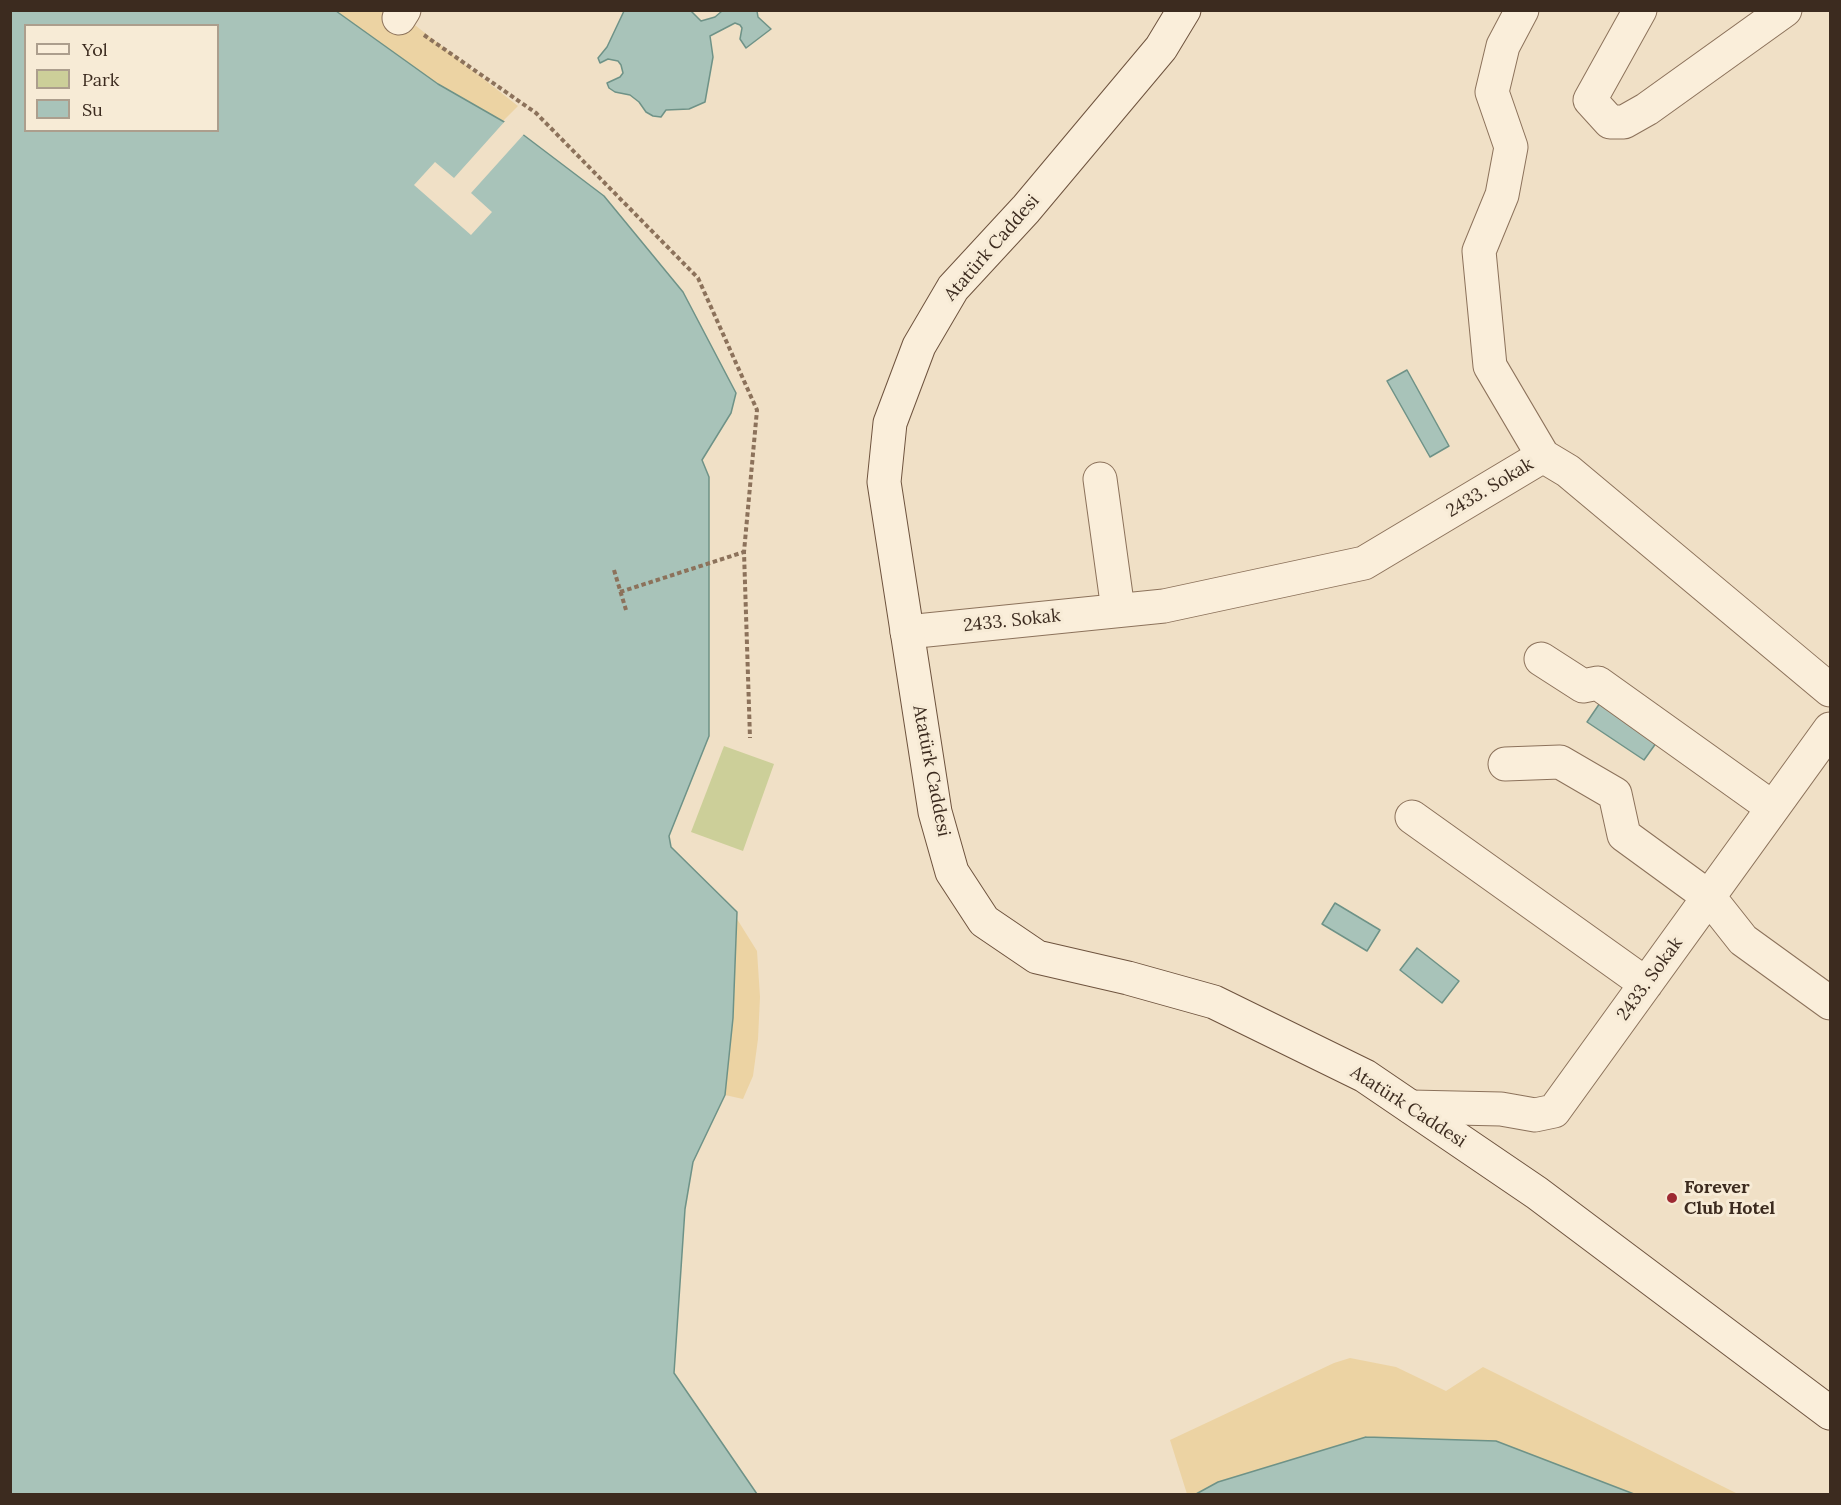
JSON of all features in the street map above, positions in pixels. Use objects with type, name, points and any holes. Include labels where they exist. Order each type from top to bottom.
[{"type":"street","name":"Atatürk Caddesi","points":[[1184,10],[1161,48],[1026,209],[953,288],[919,346],[890,423],[884,482],[935,812],[952,872],[984,921],[1037,957],[1128,978],[1214,1002],[1365,1076],[1537,1193],[1830,1413]]},
{"type":"street","points":[[1522,10],[1503,46],[1492,92],[1511,147],[1502,195],[1479,251],[1490,366],[1543,456]]},
{"type":"street","points":[[1640,10],[1590,100],[1610,122],[1624,123],[1647,109],[1785,10]]},
{"type":"street","name":"2433. Sokak","points":[[907,632],[1164,606],[1364,562],[1543,456],[1568,471],[1830,690]]},
{"type":"street","points":[[1101,479],[1118,610]]},
{"type":"street","points":[[1541,659],[1583,686],[1598,683],[1773,808]]},
{"type":"street","name":"2433. Sokak","points":[[1411,1107],[1501,1109],[1535,1115],[1554,1111],[1830,729]]},
{"type":"street","points":[[1505,764],[1560,762],[1615,794],[1624,835],[1709,897],[1743,940],[1830,1004]]},
{"type":"street","points":[[1412,817],[1646,984]]},
{"type":"path","points":[[402,14],[536,112],[698,278],[757,410],[744,552],[750,738]]},
{"type":"path","points":[[620,592],[744,552]]},
{"type":"path","points":[[614,570],[626,610]]},
{"type":"green space","points":[[724,746],[774,764],[743,851],[691,832]]},
{"type":"sand","points":[[336,11],[397,11],[518,106],[503,121],[438,84]]},
{"type":"sand","points":[[737,919],[757,951],[760,997],[753,1076],[743,1099],[725,1095],[733,1018]]},
{"type":"sand","points":[[1350,1358],[1396,1367],[1446,1391],[1483,1367],[1738,1494],[1634,1494],[1496,1441],[1218,1482],[1196,1494],[1187,1494],[1170,1440],[1334,1363]]},
{"type":"water","points":[[10,11],[336,11],[438,84],[513,127],[604,196],[683,292],[736,393],[731,413],[702,460],[709,477],[709,736],[669,836],[671,847],[737,912],[733,1018],[725,1095],[693,1162],[685,1209],[674,1373],[757,1494],[11,1494]]},
{"type":"water","points":[[624,11],[691,11],[701,21],[715,17],[722,11],[757,11],[758,17],[771,29],[746,48],[740,39],[742,28],[735,23],[710,36],[713,57],[705,102],[689,109],[666,110],[661,117],[646,112],[630,95],[615,92],[609,88],[607,83],[620,77],[623,73],[621,65],[618,61],[608,59],[600,63],[598,58],[607,47]]},
{"type":"water","points":[[1407,370],[1449,446],[1430,457],[1387,381]]},
{"type":"water","points":[[1602,700],[1659,739],[1644,760],[1587,722]]},
{"type":"water","points":[[1335,903],[1380,930],[1367,951],[1322,924]]},
{"type":"water","points":[[1417,948],[1459,981],[1442,1003],[1400,970]]},
{"type":"water","points":[[1366,1437],[1496,1441],[1634,1494],[1196,1494],[1218,1482]]},
{"type":"pier","points":[[506,120],[525,133],[471,193],[492,212],[471,235],[414,185],[435,162],[454,178]]},
{"type":"place","name":"Forever Club Hotel","points":[[1672,1198]]}]
